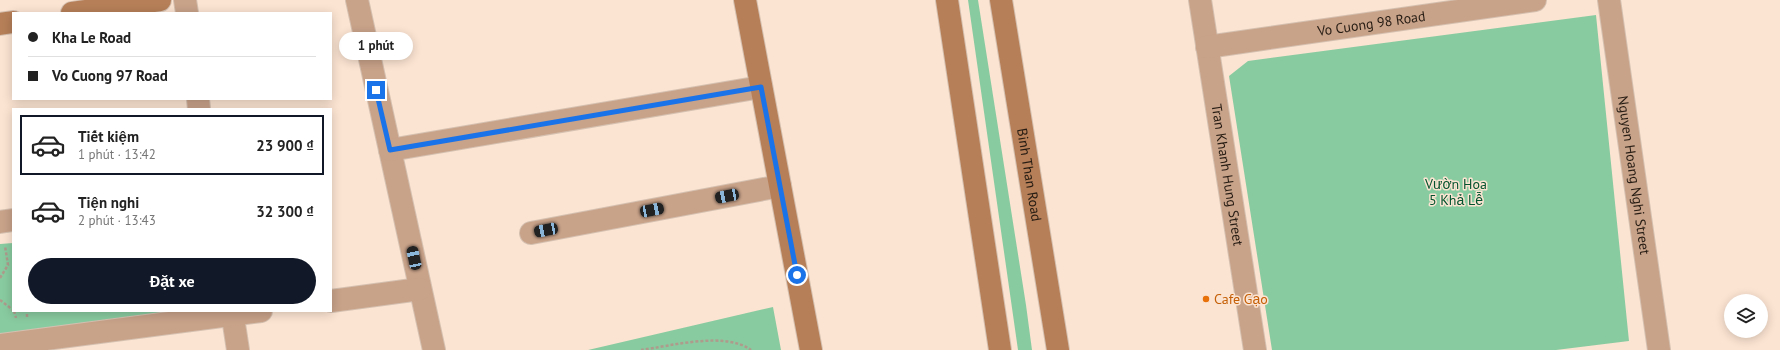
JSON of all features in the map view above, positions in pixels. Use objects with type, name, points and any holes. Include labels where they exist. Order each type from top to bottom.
[{"type":"main road","points":[[79,12],[160,0]]},
{"type":"main road","points":[[745,0],[811,350]]},
{"type":"main road","points":[[947,0],[1000,350]]},
{"type":"main road","name":"Binh Than Road","points":[[1001,0],[1058,350]]},
{"type":"main road","points":[[0,24],[12,22]]},
{"type":"street","points":[[185,0],[187,12]]},
{"type":"street","points":[[357,0],[434,350]]},
{"type":"street","name":"Tran Khanh Hung Street","points":[[1200,0],[1255,350]]},
{"type":"street","name":"Vo Cuong 98 Road","points":[[1207,47],[1535,0]]},
{"type":"street","name":"Nguyen Hoang Nghi Street","points":[[1609,0],[1659,350]]},
{"type":"street","points":[[390,150],[761,87]]},
{"type":"street","points":[[531,233],[780,186]]},
{"type":"street","points":[[0,222],[12,220]]},
{"type":"street","points":[[332,301],[420,289]]},
{"type":"street","points":[[0,345],[70,343],[232,313],[246,312]]},
{"type":"street","points":[[232,313],[238,350]]},
{"type":"path","points":[[0,278],[8,266],[5,246]]},
{"type":"path","points":[[0,300],[12,309]]},
{"type":"path","points":[[641,350],[719,340],[745,346],[751,350]]},
{"type":"green space","points":[[968,0],[978,0],[1032,350],[1018,350]]},
{"type":"green space","name":"Vườn Hoa 5 Khả Lễ","points":[[1596,15],[1629,341],[1556,350],[1272,350],[1229,76],[1248,61]]},
{"type":"green space","points":[[12,243],[12,312],[185,312],[0,337],[0,244]]},
{"type":"green space","points":[[773,307],[781,350],[588,350]]},
{"type":"place","name":"Cafe Gạo","points":[[1206,299]]},
{"type":"route","points":[[376,90],[390,150],[761,87],[797,275]]}]
